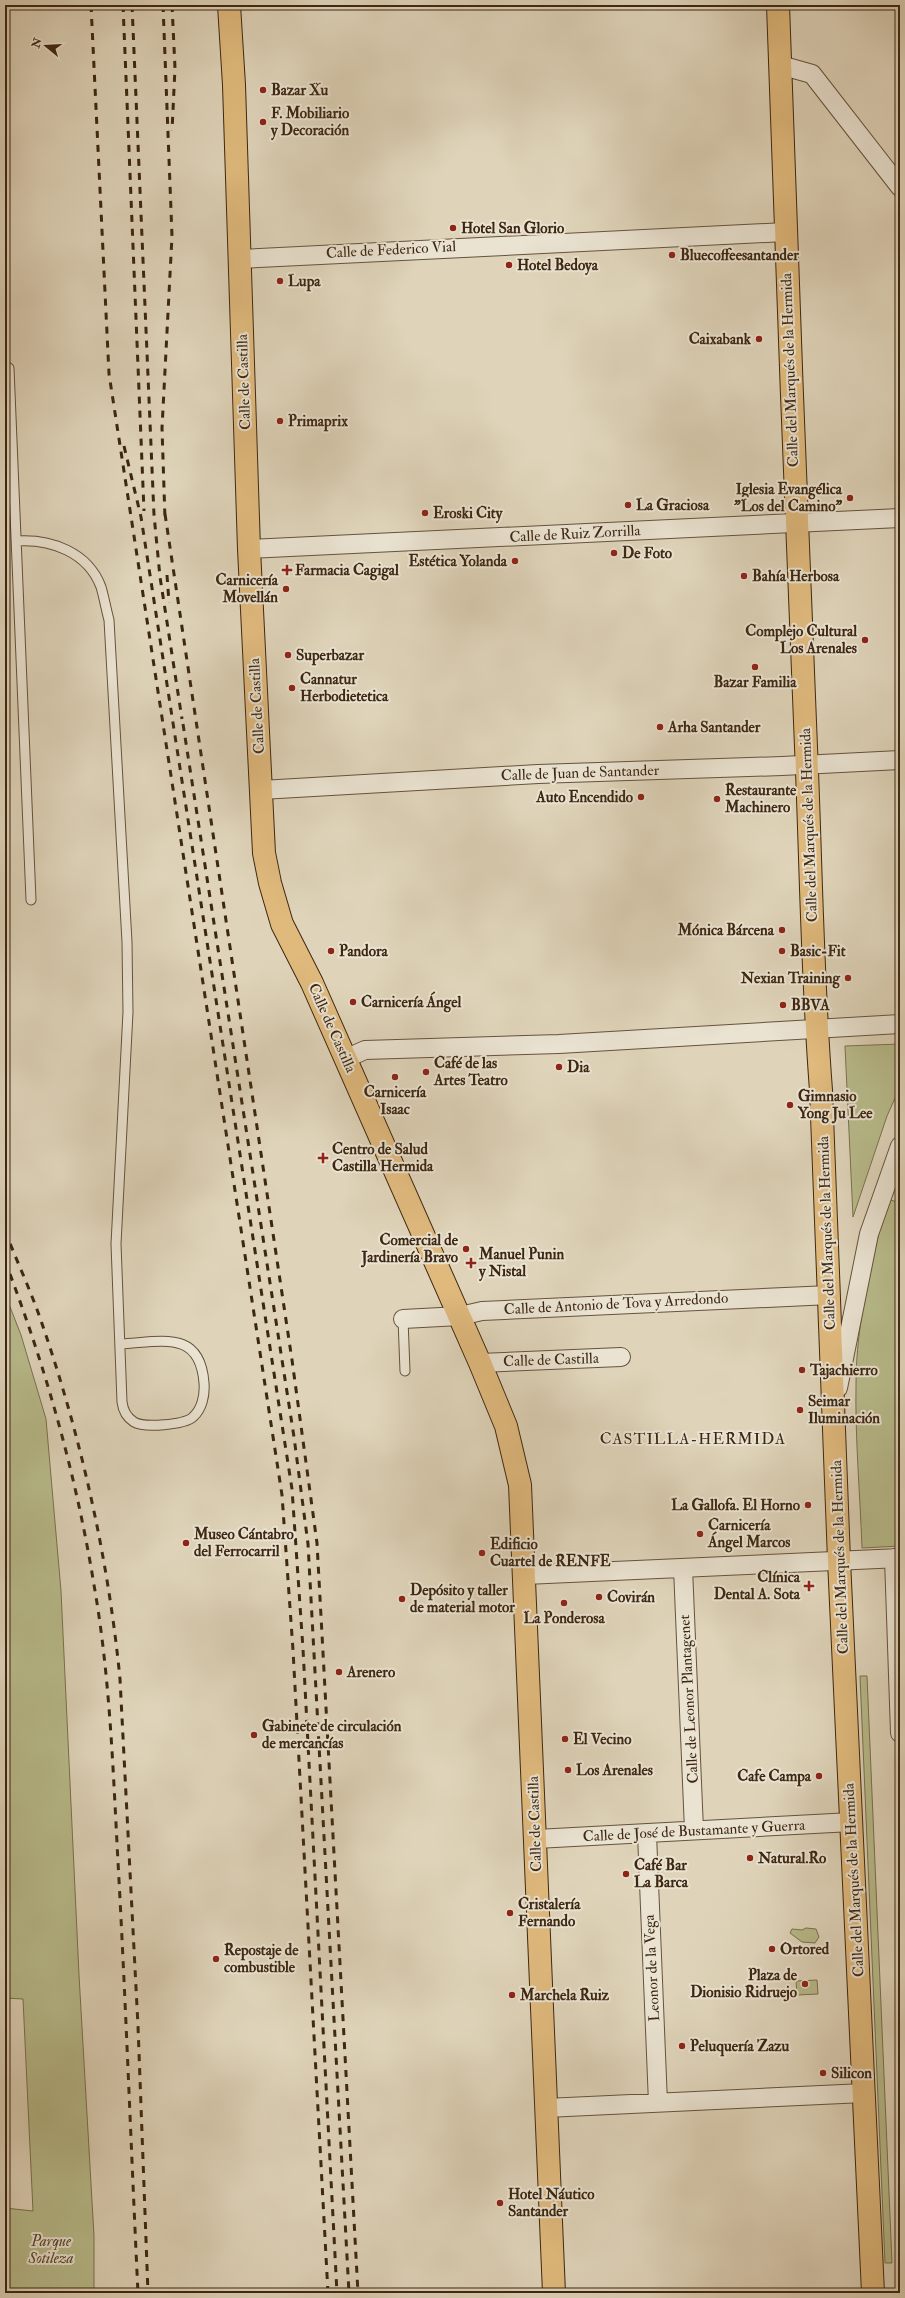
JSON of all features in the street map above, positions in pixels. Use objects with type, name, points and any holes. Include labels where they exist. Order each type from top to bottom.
[{"type":"main road","name":"Calle de Castilla","points":[[229,5],[240,259],[249,549],[264,853],[270,883],[282,924],[312,983],[480,1362],[506,1426],[520,1485],[554,2293]]},
{"type":"main road","name":"Calle del Marqués de la Hermida","points":[[778,5],[785,232],[807,765],[816,1028],[821,1090],[839,1560],[873,2293]]},
{"type":"street","points":[[780,65],[812,74],[900,187]]},
{"type":"street","name":"Calle de Federico Vial","points":[[240,259],[264,256],[785,232]]},
{"type":"street","name":"Calle de Ruiz Zorrilla","points":[[249,549],[900,518]]},
{"type":"street","name":"Calle de Juan de Santander","points":[[261,790],[538,774],[807,765],[900,760]]},
{"type":"street","points":[[345,1059],[365,1050],[559,1044],[900,1024]]},
{"type":"street","points":[[834,1410],[869,1234],[900,1146]]},
{"type":"street","name":"Calle de Antonio de Tova y Arredondo","points":[[403,1319],[460,1316],[482,1311],[830,1295]]},
{"type":"street","name":"Calle de Castilla","points":[[480,1362],[621,1357]]},
{"type":"street","points":[[524,1575],[897,1558],[900,1733]]},
{"type":"street","name":"Calle de Leonor Plantagenet","points":[[683,1568],[694,1830]]},
{"type":"street","name":"Calle de José de Bustamante y Guerra","points":[[536,1839],[852,1822]]},
{"type":"street","name":"Leonor de la Vega","points":[[647,1834],[658,2103]]},
{"type":"street","points":[[546,2108],[864,2094]]},
{"type":"lane","points":[[9,368],[31,900]]},
{"type":"lane","points":[[17,541],[37,541],[54,544],[84,561],[91,569],[101,587],[109,620],[127,942],[128,1012],[116,1244],[122,1402],[125,1413],[136,1423],[146,1425],[181,1423],[193,1418],[200,1407],[205,1391],[202,1365],[194,1352],[187,1346],[171,1342],[120,1344]]},
{"type":"lane","points":[[403,1319],[404,1371]]},
{"type":"green space","points":[[900,1044],[900,1087],[887,1116],[853,1217],[845,1046]]},
{"type":"green space","points":[[888,1199],[900,1203],[900,1546],[862,1548],[856,1425],[857,1361],[866,1291],[876,1244]]},
{"type":"green space","name":"Parque Sotileza","points":[[5,1294],[21,1335],[46,1419],[61,1591],[79,1975],[94,2236],[94,2293],[5,2293],[5,2208],[33,2211],[23,1999],[5,1998]]},
{"type":"green space","points":[[860,1676],[867,1676],[892,2263],[885,2263]]},
{"type":"green space","points":[[806,1928],[816,1929],[819,1937],[815,1943],[802,1942],[790,1933],[792,1929],[802,1930]]},
{"type":"green space","points":[[817,1980],[818,1994],[797,1995],[796,1981]]},
{"type":"railway","points":[[91,5],[109,374],[282,1495],[293,1650],[328,2293]]},
{"type":"railway","points":[[123,5],[144,511]]},
{"type":"railway","points":[[132,5],[154,515],[160,577],[182,719]]},
{"type":"railway","points":[[163,5],[172,236],[162,428],[165,519]]},
{"type":"railway","points":[[172,5],[175,68],[172,131]]},
{"type":"railway","points":[[124,446],[141,517],[292,1489],[303,1649],[337,2293]]},
{"type":"railway","points":[[165,514],[292,1360],[317,1543],[358,2293]]},
{"type":"railway","points":[[167,575],[169,603]]},
{"type":"railway","points":[[183,724],[294,1437],[308,1544],[349,2293]]},
{"type":"railway","points":[[5,1231],[39,1315],[67,1404],[100,1541],[115,1633],[120,1679],[138,2026],[148,2293]]},
{"type":"railway","points":[[5,1261],[20,1300],[58,1420],[87,1543],[104,1654],[112,1758],[124,1970],[138,2293]]},
{"type":"place","name":"Bazar Xu","points":[[263,90]]},
{"type":"place","name":"F. Mobiliario y Decoración","points":[[263,122]]},
{"type":"place","name":"Hotel San Glorio","points":[[453,228]]},
{"type":"place","name":"Bluecoffeesantander","points":[[672,255]]},
{"type":"place","name":"Hotel Bedoya","points":[[509,265]]},
{"type":"place","name":"Lupa","points":[[280,281]]},
{"type":"place","name":"Caixabank","points":[[759,339]]},
{"type":"place","name":"Primaprix","points":[[280,421]]},
{"type":"place","name":"Iglesia Evangélica \"Los del Camino\"","points":[[850,498]]},
{"type":"place","name":"La Graciosa","points":[[628,505]]},
{"type":"place","name":"Eroski City","points":[[425,513]]},
{"type":"place","name":"De Foto","points":[[614,553]]},
{"type":"place","name":"Estética Yolanda","points":[[515,561]]},
{"type":"place","name":"Farmacia Cagigal","points":[[287,570]]},
{"type":"place","name":"Bahía Herbosa","points":[[744,576]]},
{"type":"place","name":"Carnicería Movellán","points":[[286,589]]},
{"type":"place","name":"Complejo Cultural Los Arenales","points":[[865,640]]},
{"type":"place","name":"Superbazar","points":[[288,655]]},
{"type":"place","name":"Bazar Familia","points":[[755,667]]},
{"type":"place","name":"Cannatur Herbodietetica","points":[[292,688]]},
{"type":"place","name":"Arha Santander","points":[[660,727]]},
{"type":"place","name":"Auto Encendido","points":[[641,797]]},
{"type":"place","name":"Restaurante Machinero","points":[[717,799]]},
{"type":"place","name":"Mónica Bárcena","points":[[782,930]]},
{"type":"place","name":"Pandora","points":[[331,951]]},
{"type":"place","name":"Basic-Fit","points":[[782,951]]},
{"type":"place","name":"Nexian Training","points":[[848,978]]},
{"type":"place","name":"Carnicería Ángel","points":[[353,1002]]},
{"type":"place","name":"BBVA","points":[[783,1005]]},
{"type":"place","name":"Dia","points":[[559,1067]]},
{"type":"place","name":"Café de las Artes Teatro","points":[[426,1072]]},
{"type":"place","name":"Carnicería Isaac","points":[[395,1077]]},
{"type":"place","name":"Gimnasio Yong Ju Lee","points":[[790,1105]]},
{"type":"place","name":"Centro de Salud Castilla Hermida","points":[[323,1158]]},
{"type":"place","name":"Comercial de Jardinería Bravo","points":[[466,1249]]},
{"type":"place","name":"Manuel Punin y Nistal","points":[[471,1263]]},
{"type":"place","name":"Tajachierro","points":[[802,1370]]},
{"type":"place","name":"Seimar Iluminación","points":[[800,1410]]},
{"type":"place","name":"La Gallofa. El Horno","points":[[808,1505]]},
{"type":"place","name":"Carnicería Ángel Marcos","points":[[700,1534]]},
{"type":"place","name":"Museo Cántabro del Ferrocarril","points":[[186,1543]]},
{"type":"place","name":"Edificio Cuartel de RENFE","points":[[482,1553]]},
{"type":"place","name":"Clínica Dental A. Sota","points":[[809,1586]]},
{"type":"place","name":"Covirán","points":[[599,1597]]},
{"type":"place","name":"Depósito y taller de material motor","points":[[402,1599]]},
{"type":"place","name":"La Ponderosa","points":[[564,1603]]},
{"type":"place","name":"Arenero","points":[[339,1672]]},
{"type":"place","name":"Gabinete de circulación de mercancías","points":[[254,1735]]},
{"type":"place","name":"El Vecino","points":[[565,1739]]},
{"type":"place","name":"Los Arenales","points":[[568,1770]]},
{"type":"place","name":"Cafe Campa","points":[[819,1776]]},
{"type":"place","name":"Natural.Ro","points":[[750,1858]]},
{"type":"place","name":"Café Bar La Barca","points":[[626,1874]]},
{"type":"place","name":"Cristalería Fernando","points":[[510,1913]]},
{"type":"place","name":"Ortored","points":[[772,1949]]},
{"type":"place","name":"Repostaje de combustible","points":[[216,1959]]},
{"type":"place","name":"Plaza de Dionisio Ridruejo","points":[[805,1984]]},
{"type":"place","name":"Marchela Ruiz","points":[[512,1995]]},
{"type":"place","name":"Peluquería Zazu","points":[[682,2046]]},
{"type":"place","name":"Silicon","points":[[823,2073]]},
{"type":"place","name":"Hotel Náutico Santander","points":[[500,2203]]},
{"type":"district","name":"CASTILLA-HERMIDA","points":[[693,1439]]}]
